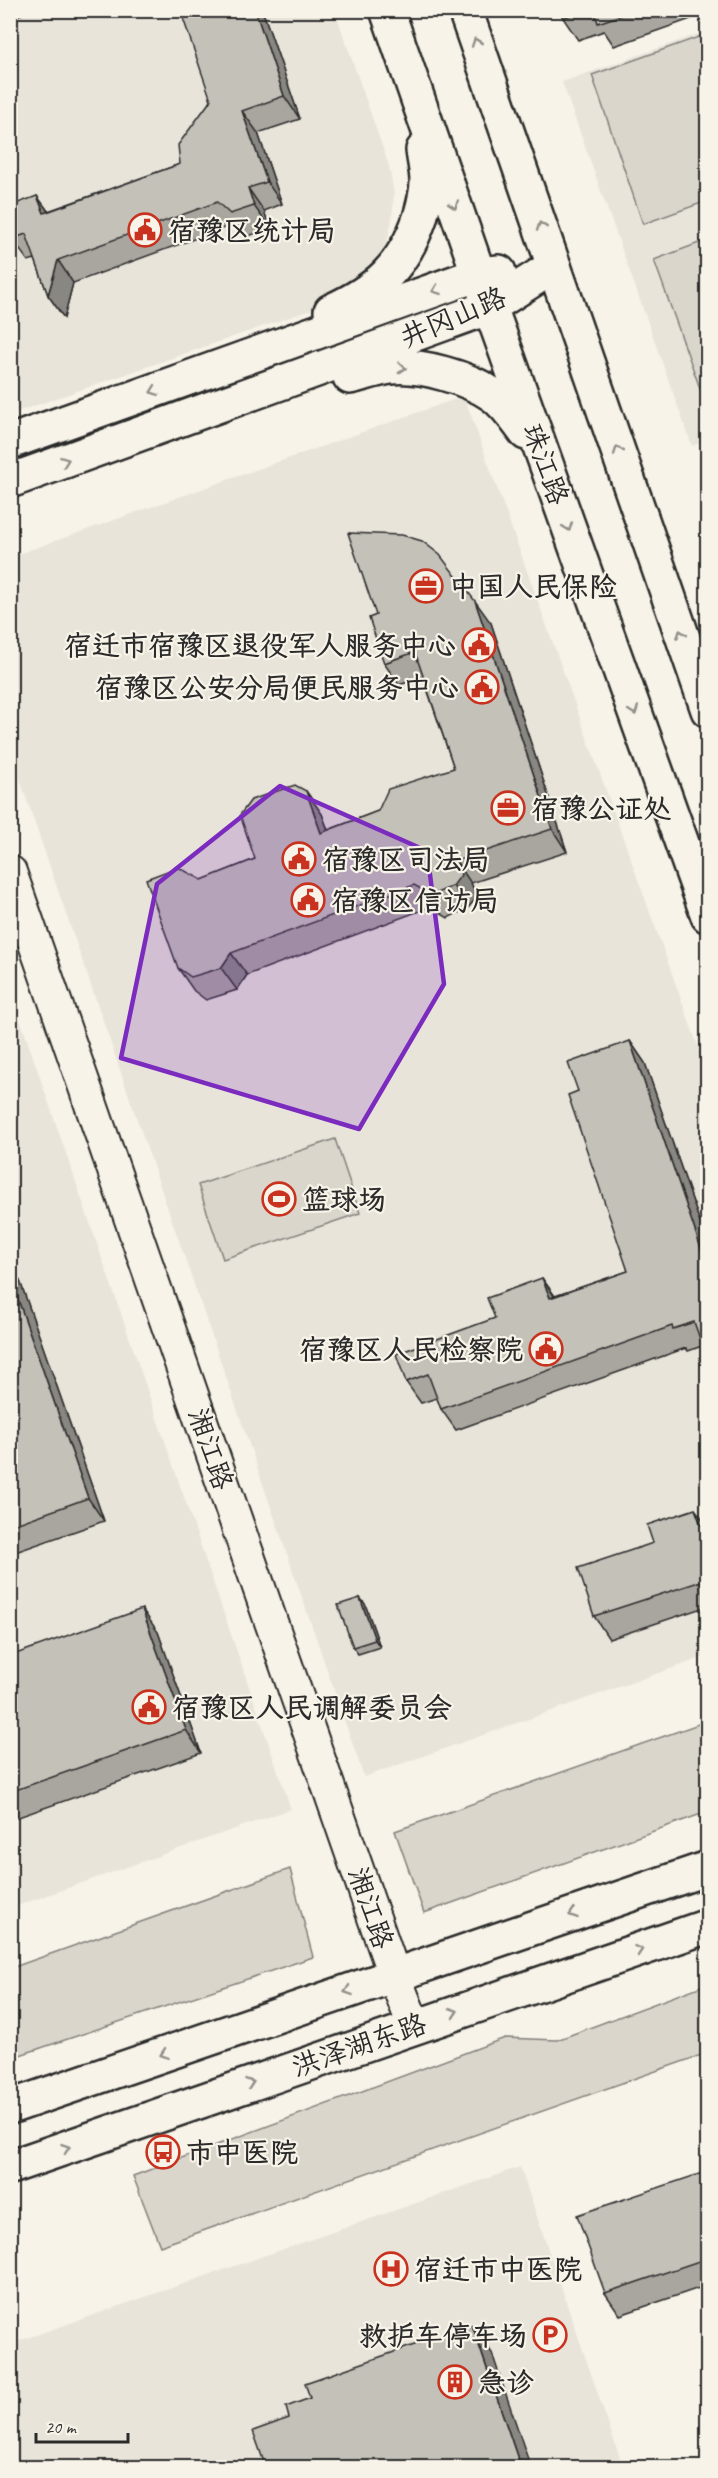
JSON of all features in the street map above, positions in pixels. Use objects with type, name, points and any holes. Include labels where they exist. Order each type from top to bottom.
[{"type":"street","name":"珠江路","points":[[387,10],[542,454],[708,916]]},
{"type":"street","points":[[465,10],[708,710]]},
{"type":"street","points":[[190,378],[344,305],[374,286],[396,267],[413,238],[424,204],[427,182],[414,89]]},
{"type":"street","name":"井冈山路","points":[[10,442],[479,274],[554,266]]},
{"type":"street","name":"井冈山路","points":[[10,481],[490,307],[554,266]]},
{"type":"street","points":[[202,412],[391,367],[416,368],[453,376],[492,394],[509,410],[542,454]]},
{"type":"street","name":"湘江路","points":[[10,872],[394,1975],[414,2026]]},
{"type":"street","name":"洪泽湖东路","points":[[10,2106],[708,1868]]},
{"type":"street","name":"洪泽湖东路","points":[[10,2167],[708,1926]]},
{"type":"highlighted area","points":[[280,786],[427,851],[444,984],[359,1129],[121,1058],[157,884]]},
{"type":"shaded area","name":"宿豫区统计局","points":[[10,11],[335,11],[389,166],[394,194],[387,243],[376,267],[345,298],[11,414]]},
{"type":"shaded area","points":[[707,31],[707,440],[692,446],[562,82]]},
{"type":"shaded area","points":[[707,34],[707,201],[643,224],[592,75]]},
{"type":"shaded area","points":[[708,240],[707,408],[654,260]]},
{"type":"shaded area","points":[[464,396],[707,1071],[707,1656],[364,1777],[11,754],[10,557]]},
{"type":"shaded area","points":[[10,990],[291,1809],[11,1908],[10,1908]]},
{"type":"shaded area","name":"篮球场","points":[[335,1139],[360,1213],[223,1259],[198,1185]]},
{"type":"shaded area","points":[[707,1721],[707,1812],[424,1913],[395,1831]]},
{"type":"shaded area","points":[[290,1869],[313,1957],[17,2056],[11,2056],[11,1968]]},
{"type":"shaded area","points":[[707,1984],[707,2053],[160,2246],[133,2176],[505,2038],[557,2040]]},
{"type":"shaded area","name":"宿迁市中医院","points":[[520,2167],[623,2467],[11,2467],[10,2344]]},
{"type":"building","points":[[196,10],[255,10],[284,96],[242,111],[267,182],[248,188],[254,206],[230,214],[217,202],[58,260],[48,295],[26,234],[12,239],[10,206],[37,196],[44,213],[180,164],[178,145],[211,100],[182,15]]},
{"type":"building","points":[[560,10],[583,10],[563,18]]},
{"type":"building","points":[[594,10],[636,10],[598,23]]},
{"type":"building","points":[[348,533],[402,535],[422,541],[440,555],[475,601],[552,829],[456,861],[461,875],[453,886],[432,895],[414,885],[231,953],[221,968],[191,977],[178,968],[146,879],[178,867],[202,880],[255,859],[240,815],[251,800],[295,785],[306,791],[321,833],[378,811],[388,789],[454,768],[415,652],[384,663],[369,618],[376,615]]},
{"type":"building","points":[[630,1041],[708,1269],[708,1361],[694,1322],[673,1329],[672,1326],[441,1409],[428,1374],[406,1382],[396,1354],[495,1318],[487,1298],[542,1278],[550,1298],[628,1271],[568,1095],[578,1091],[568,1063]]},
{"type":"building","points":[[10,1277],[88,1498],[10,1526]]},
{"type":"building","points":[[695,1509],[701,1525],[708,1523],[708,1579],[594,1616],[578,1568],[653,1543],[647,1525]]},
{"type":"building","points":[[360,1598],[375,1640],[353,1647],[338,1605]]},
{"type":"building","points":[[142,1609],[186,1730],[10,1792],[10,1656]]},
{"type":"building","points":[[708,2171],[708,2258],[605,2293],[577,2215]]},
{"type":"building","name":"急诊","points":[[472,2325],[521,2468],[266,2468],[253,2431],[289,2418],[286,2407],[310,2398],[305,2383]]},
{"type":"place","name":"宿豫区统计局","points":[[145,230]]},
{"type":"place","name":"中国人民保险","points":[[426,586]]},
{"type":"place","name":"宿迁市宿豫区退役军人服务中心","points":[[479,645]]},
{"type":"place","name":"宿豫区公安分局便民服务中心","points":[[482,687]]},
{"type":"place","name":"宿豫公证处","points":[[508,808]]},
{"type":"place","name":"宿豫区司法局","points":[[299,859]]},
{"type":"place","name":"宿豫区信访局","points":[[308,900]]},
{"type":"place","name":"篮球场","points":[[279,1199]]},
{"type":"place","name":"宿豫区人民检察院","points":[[546,1349]]},
{"type":"place","name":"宿豫区人民调解委员会","points":[[149,1707]]},
{"type":"place","name":"市中医院","points":[[163,2152]]},
{"type":"place","name":"宿迁市中医院","points":[[391,2269]]},
{"type":"place","name":"救护车停车场","points":[[550,2335]]},
{"type":"place","name":"急诊","points":[[455,2382]]}]
